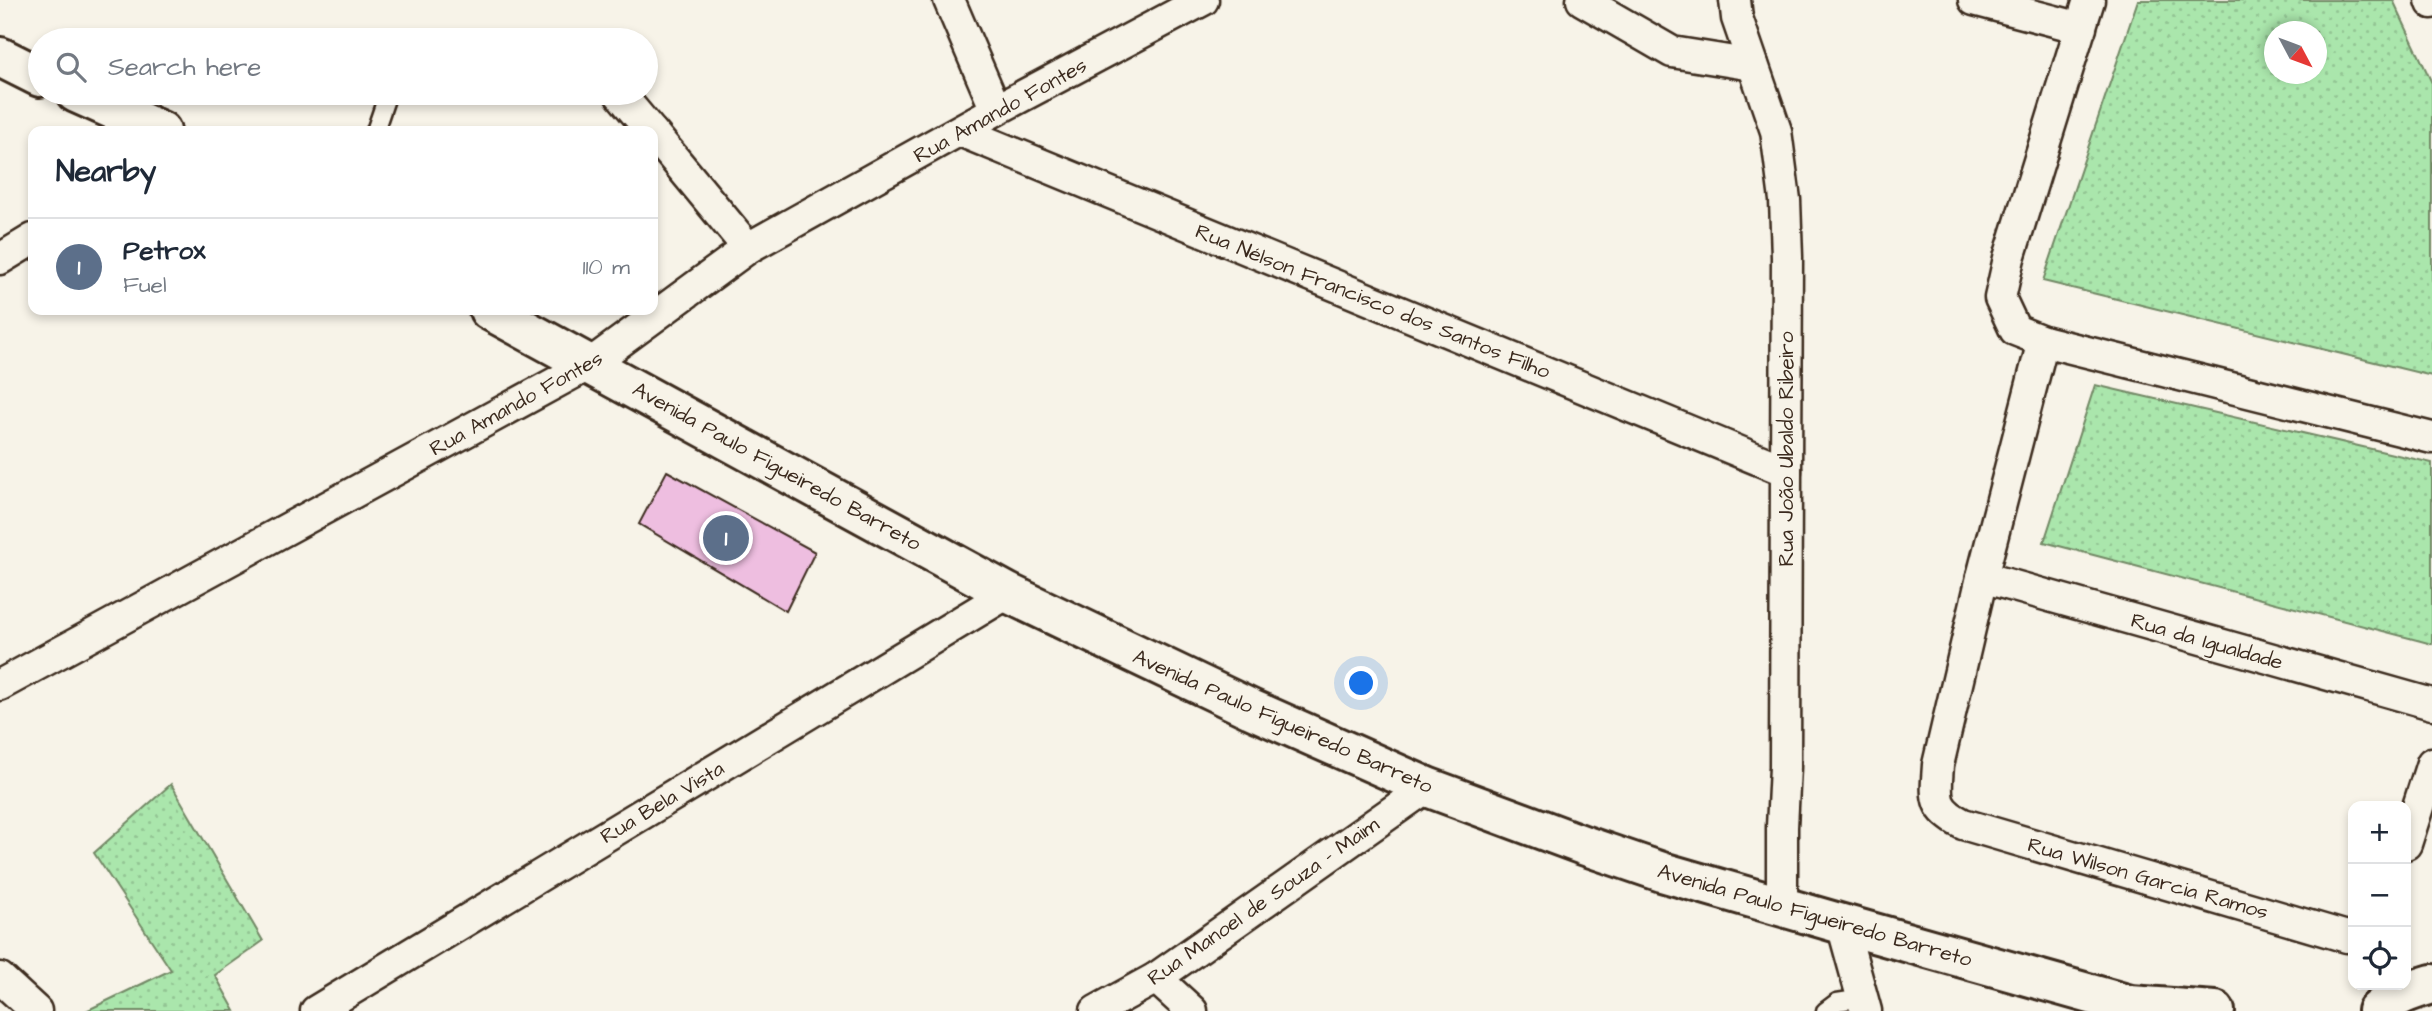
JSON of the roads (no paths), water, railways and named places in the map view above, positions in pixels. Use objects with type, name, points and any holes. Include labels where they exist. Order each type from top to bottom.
[{"type":"main road","points":[[0,57],[28,71]]},
{"type":"main road","points":[[103,105],[150,126]]},
{"type":"main road","name":"Avenida Paulo Figueiredo Barreto","points":[[498,315],[1009,593],[1251,709],[1427,787],[1649,867],[2134,1008],[2215,1011]]},
{"type":"main road","points":[[2377,1011],[2408,991],[2432,984]]},
{"type":"street","points":[[949,0],[996,110]]},
{"type":"street","points":[[1582,0],[1672,52],[1753,65]]},
{"type":"street","name":"Rua João Ubaldo Ribeiro","points":[[1735,0],[1737,18],[1776,131],[1785,200],[1786,471],[1782,906]]},
{"type":"street","points":[[1974,0],[2085,14],[2009,258],[2000,298],[2015,330],[2043,341],[2432,438]]},
{"type":"street","name":"Rua Amando Fontes","points":[[658,314],[748,248],[1194,3]]},
{"type":"street","points":[[629,105],[647,126]]},
{"type":"street","name":"Rua Nélson Francisco dos Santos Filho","points":[[960,131],[1786,471]]},
{"type":"street","points":[[658,139],[748,248]]},
{"type":"street","points":[[0,260],[28,242]]},
{"type":"street","name":"Rua Amando Fontes","points":[[0,685],[590,364],[657,315]]},
{"type":"street","points":[[1982,577],[2043,341]]},
{"type":"street","name":"Rua da Igualdade","points":[[1982,577],[2432,704]]},
{"type":"street","name":"Rua Wilson Garcia Ramos","points":[[1982,577],[1938,765],[1936,796],[1945,814],[1962,824],[2348,937]]},
{"type":"street","name":"Rua Bela Vista","points":[[316,1011],[1009,593]]},
{"type":"street","points":[[2411,828],[2432,763]]},
{"type":"street","name":"Rua Manoel de Souza - Maim","points":[[1096,1011],[1156,978],[1427,787]]},
{"type":"street","points":[[1842,924],[1864,1004]]},
{"type":"street","points":[[0,978],[36,1011]]},
{"type":"street","points":[[1156,978],[1192,1011]]},
{"type":"lane","points":[[377,126],[384,105]]},
{"type":"lane","points":[[1825,1011],[1837,1002],[1864,1004]]},
{"type":"place","name":"Petrox","points":[[726,538]]}]
